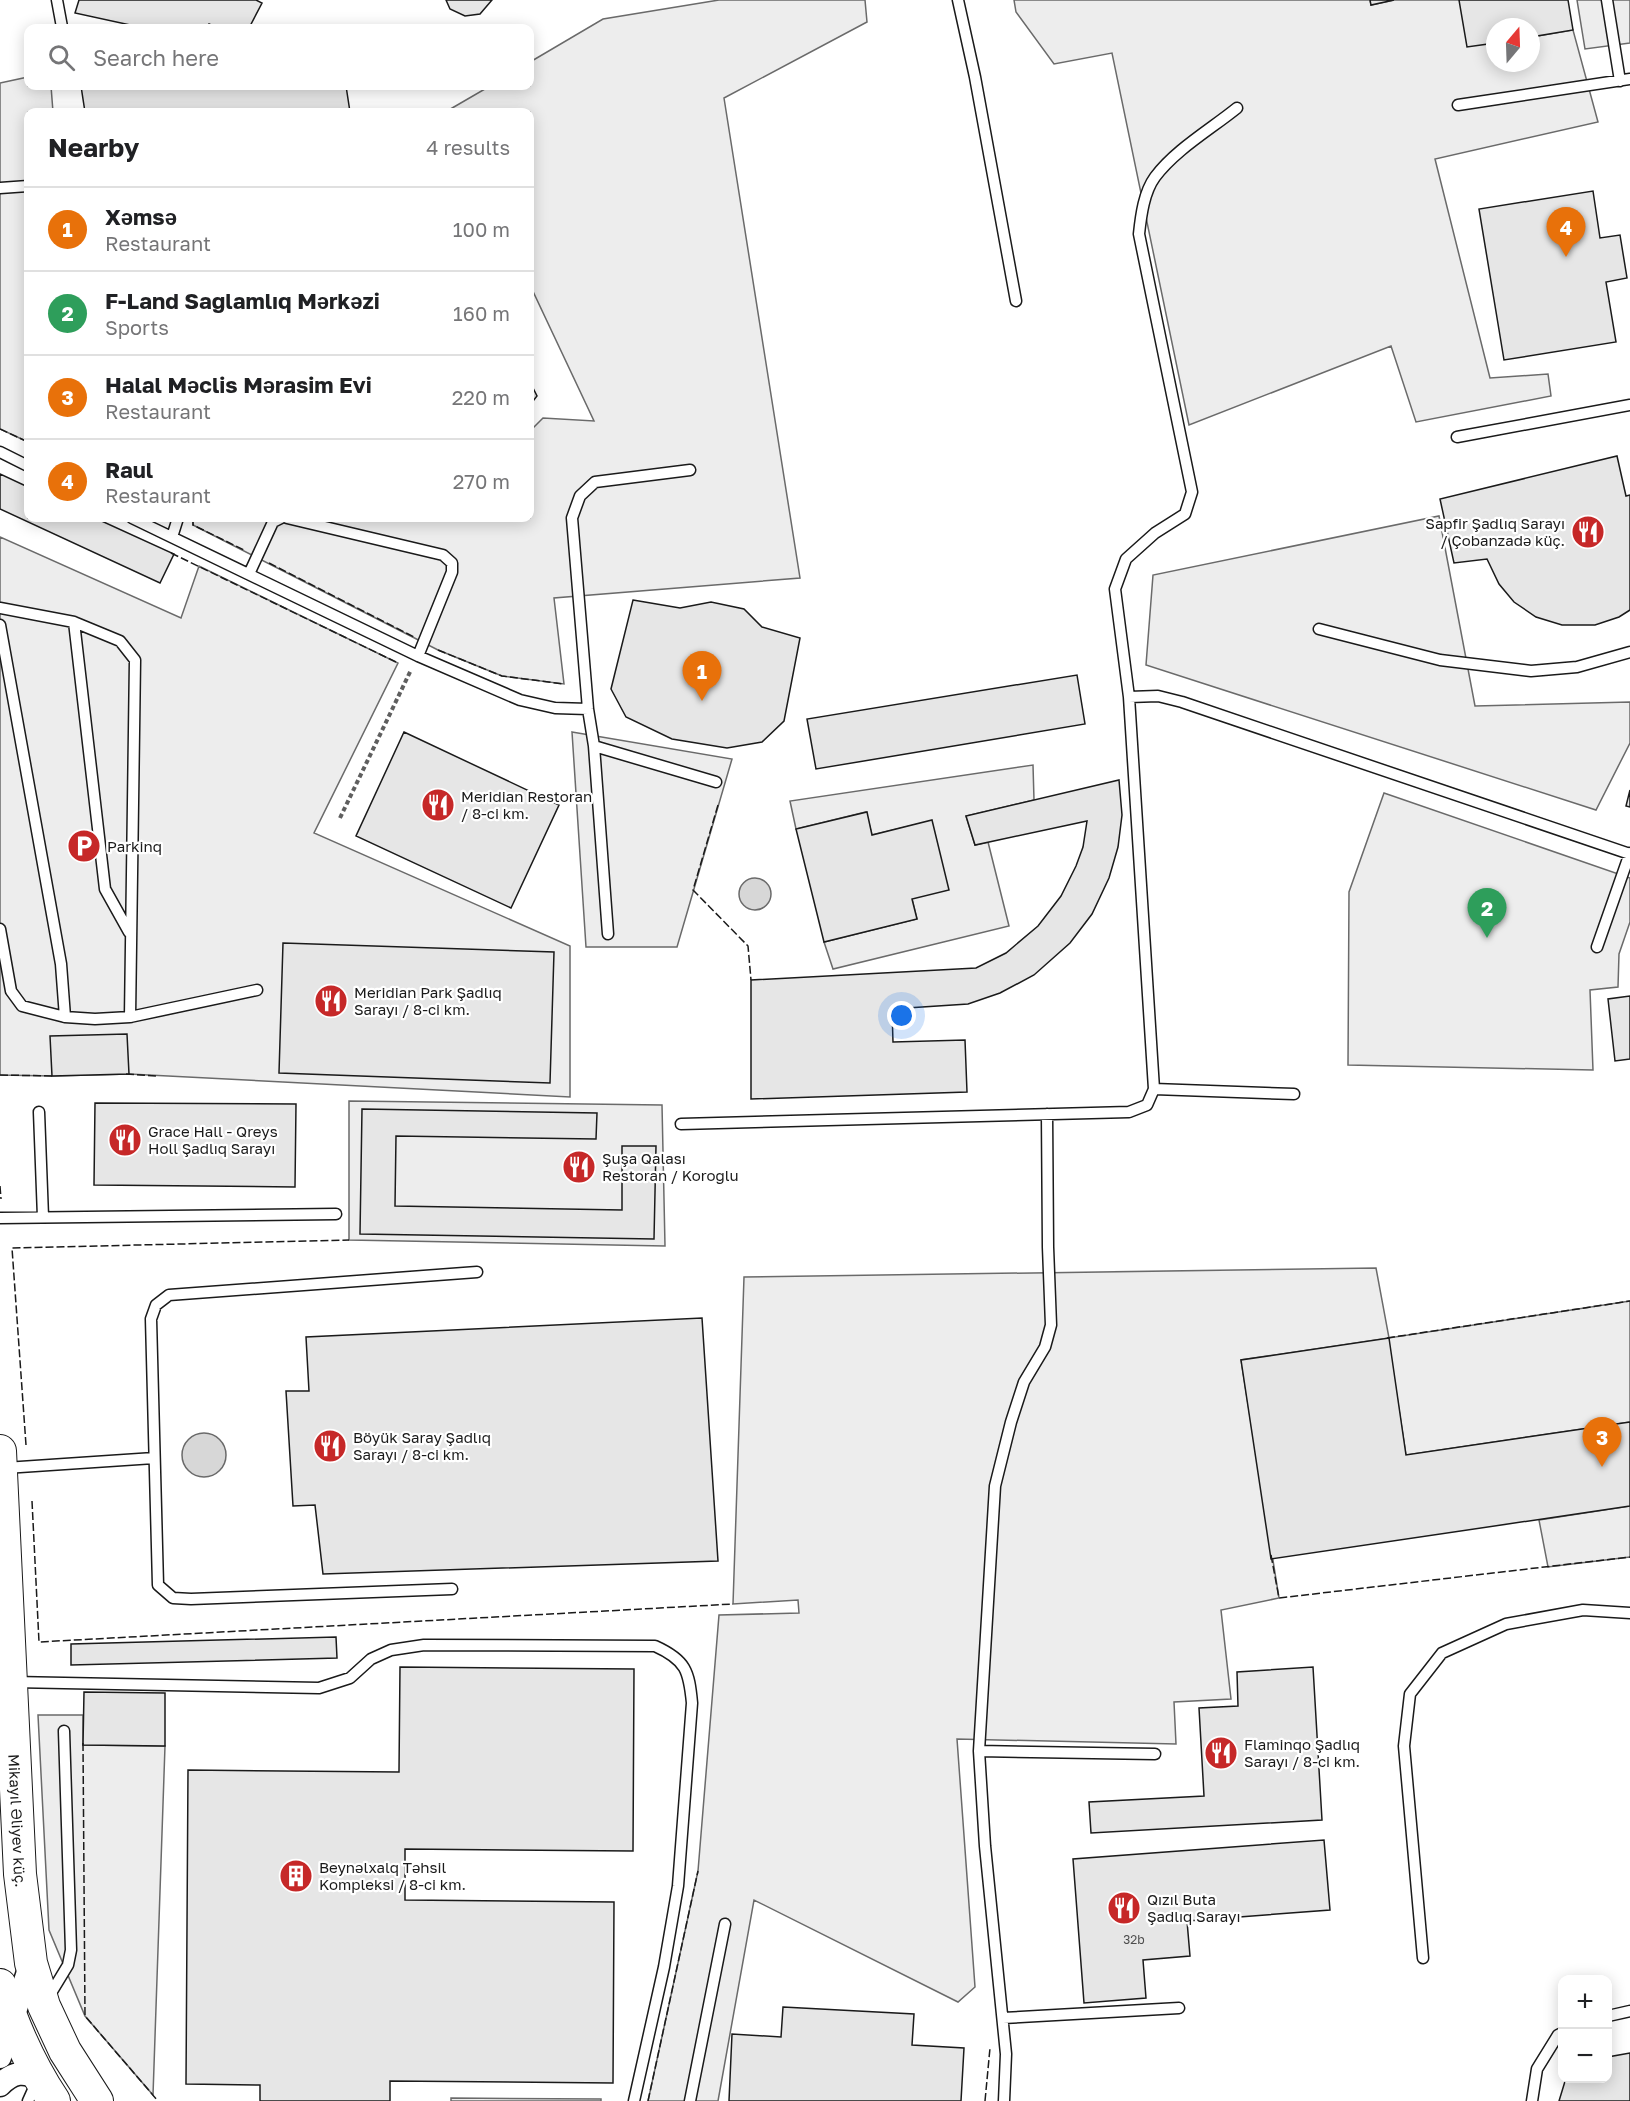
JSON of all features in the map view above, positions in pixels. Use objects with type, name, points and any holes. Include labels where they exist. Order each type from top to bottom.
[{"type":"main road","name":"Mikayıl Əliyev küç.","points":[[1,1460],[20,1874],[32,1963],[44,2006],[65,2051],[97,2101]]},
{"type":"main road","points":[[0,1985],[40,2093]]},
{"type":"street","points":[[0,2057],[32,1963]]},
{"type":"street","points":[[0,2085],[20,2072],[27,2073],[40,2093]]},
{"type":"lane","points":[[57,0],[61,24]]},
{"type":"lane","points":[[958,0],[977,89],[1016,301]]},
{"type":"lane","points":[[1458,105],[1625,80],[1607,0]]},
{"type":"lane","points":[[681,1124],[1129,1112],[1147,1105],[1154,1089],[1129,697],[1115,589],[1126,559],[1155,533],[1185,514],[1192,492],[1139,234],[1142,208],[1154,178],[1173,158],[1237,108]]},
{"type":"lane","points":[[0,188],[24,186]]},
{"type":"lane","points":[[1457,437],[1630,405]]},
{"type":"lane","points":[[0,452],[24,464]]},
{"type":"lane","points":[[608,934],[594,746],[588,709],[572,518],[580,496],[595,482],[690,470]]},
{"type":"lane","points":[[140,522],[418,656],[520,699],[555,708],[588,709]]},
{"type":"lane","points":[[171,537],[177,522]]},
{"type":"lane","points":[[249,574],[273,522]]},
{"type":"lane","points":[[304,522],[443,555],[452,562],[452,572],[418,656]]},
{"type":"lane","points":[[0,608],[74,622],[120,640],[135,660],[130,1017]]},
{"type":"lane","points":[[74,622],[105,889],[130,934]]},
{"type":"lane","points":[[0,625],[61,964],[65,1017]]},
{"type":"lane","points":[[1319,628],[1440,660],[1531,671],[1577,667],[1630,652]]},
{"type":"lane","points":[[1129,697],[1158,696],[1182,702],[1630,854],[1597,947]]},
{"type":"lane","points":[[594,746],[716,782]]},
{"type":"lane","points":[[0,929],[11,991],[22,1006],[65,1017],[95,1019],[130,1017],[257,990]]},
{"type":"lane","points":[[1154,1089],[1294,1094]]},
{"type":"lane","points":[[39,1112],[43,1218]]},
{"type":"lane","points":[[1004,2101],[1006,2054],[985,1846],[979,1751],[995,1486],[1023,1382],[1045,1347],[1051,1325],[1047,1114]]},
{"type":"lane","points":[[0,1218],[336,1214]]},
{"type":"lane","points":[[452,1589],[173,1598],[158,1585],[151,1319],[156,1305],[169,1295],[477,1272]]},
{"type":"lane","points":[[1,1460],[153,1458]]},
{"type":"lane","points":[[1423,1958],[1404,1746],[1410,1694],[1442,1653],[1506,1624],[1583,1610],[1630,1613]]},
{"type":"lane","points":[[12,1682],[319,1688],[350,1678],[371,1659],[391,1650],[424,1645],[655,1646],[672,1654],[690,1675],[692,1703],[678,1886],[664,1967],[634,2101]]},
{"type":"lane","points":[[44,2006],[68,1965],[71,1950],[64,1731]]},
{"type":"lane","points":[[979,1751],[1155,1754]]},
{"type":"lane","points":[[690,2101],[725,1924]]},
{"type":"lane","points":[[1003,2018],[1179,2008]]},
{"type":"lane","points":[[1612,2015],[1630,2011]]},
{"type":"lane","points":[[1532,2101],[1538,2069],[1558,2035]]},
{"type":"path","points":[[340,818],[418,656]]},
{"type":"shaded area","points":[[719,0],[865,0],[867,22],[724,98],[800,578],[554,598],[564,684],[502,676],[438,650],[193,525],[193,522],[534,522],[534,427],[543,418],[594,421],[534,294],[534,108],[452,108],[483,90],[534,90],[534,60],[603,19]]},
{"type":"shaded area","points":[[1014,0],[1370,0],[1371,5],[1394,0],[1459,0],[1486,32],[1486,72],[1540,72],[1540,36],[1573,30],[1598,122],[1435,159],[1490,378],[1548,374],[1551,396],[1416,422],[1391,346],[1189,425],[1112,53],[1054,64],[1016,12]]},
{"type":"shaded area","points":[[1577,0],[1630,0],[1630,43],[1585,49]]},
{"type":"shaded area","points":[[24,78],[24,90],[51,90],[53,108],[24,108],[24,440],[0,429],[0,83]]},
{"type":"shaded area","points":[[1439,516],[1475,706],[1630,702],[1630,743],[1596,810],[1146,665],[1153,575]]},
{"type":"shaded area","points":[[0,537],[181,618],[199,566],[398,663],[314,833],[570,946],[570,1097],[129,1074],[0,1075]]},
{"type":"shaded area","points":[[572,732],[732,759],[677,947],[586,947]]},
{"type":"shaded area","points":[[1033,765],[1034,800],[966,816],[975,845],[988,842],[1009,926],[833,969],[824,942],[917,919],[912,899],[931,821],[872,835],[866,812],[796,829],[790,801]]},
{"type":"shaded area","points":[[1384,793],[1630,878],[1630,922],[1619,954],[1618,987],[1590,990],[1593,1070],[1348,1065],[1349,892]]},
{"type":"shaded area","points":[[755,878],[767,882],[771,894],[767,906],[755,910],[743,906],[739,894],[743,882]]},
{"type":"shaded area","points":[[349,1101],[662,1105],[665,1246],[349,1240]]},
{"type":"shaded area","points":[[1376,1268],[1389,1338],[1630,1301],[1630,1422],[1406,1455],[1388,1338],[1241,1360],[1279,1598],[1221,1610],[1231,1699],[1174,1702],[1176,1744],[957,1739],[975,1987],[958,2002],[754,1900],[718,2101],[648,2101],[698,1871],[719,1615],[799,1613],[798,1600],[733,1604],[744,1277]]},
{"type":"shaded area","points":[[204,1433],[219,1440],[226,1455],[219,1470],[204,1477],[189,1470],[182,1455],[189,1440]]},
{"type":"shaded area","points":[[1630,1506],[1630,1557],[1548,1567],[1539,1520]]},
{"type":"shaded area","points":[[38,1715],[83,1715],[83,1745],[165,1746],[153,2095],[85,2016],[49,1930]]},
{"type":"shaded area","points":[[451,2098],[601,2099],[601,2101],[451,2101]]},
{"type":"building","points":[[79,0],[256,0],[262,3],[251,24],[126,24],[75,13]]},
{"type":"building","points":[[446,0],[492,0],[480,14],[465,16],[450,9]]},
{"type":"building","points":[[1370,0],[1394,0],[1371,5]]},
{"type":"building","points":[[1459,0],[1568,0],[1573,30],[1540,36],[1540,18],[1486,18],[1486,44],[1467,47]]},
{"type":"building","points":[[82,90],[347,90],[349,108],[84,108]]},
{"type":"building","points":[[1593,191],[1600,238],[1620,235],[1627,278],[1606,282],[1616,342],[1504,360],[1479,209]]},
{"type":"building","points":[[1617,456],[1626,496],[1630,495],[1630,610],[1619,617],[1595,625],[1562,625],[1536,617],[1514,602],[1499,584],[1487,559],[1454,563],[1440,499]]},
{"type":"building","points":[[0,474],[24,485],[24,520],[0,509]]},
{"type":"building","points":[[28,522],[104,522],[174,554],[160,583]]},
{"type":"building","points":[[633,600],[680,608],[711,602],[744,609],[762,627],[800,638],[784,721],[762,742],[727,748],[672,739],[626,717],[611,689]]},
{"type":"building","points":[[1077,675],[1085,724],[816,769],[807,719]]},
{"type":"building","points":[[404,732],[559,805],[511,908],[356,836]]},
{"type":"building","points":[[1119,780],[1122,815],[1118,847],[1109,878],[1092,914],[1070,943],[1034,975],[1000,993],[968,1004],[892,1009],[893,1042],[965,1040],[967,1092],[751,1099],[751,980],[976,968],[1006,953],[1038,926],[1061,896],[1083,847],[1087,821],[975,845],[966,816]]},
{"type":"building","points":[[1630,790],[1630,807],[1626,806]]},
{"type":"building","points":[[867,812],[872,835],[932,820],[949,890],[912,899],[917,919],[824,942],[796,829]]},
{"type":"building","points":[[283,943],[554,952],[550,1083],[279,1073]]},
{"type":"building","points":[[1630,996],[1630,1059],[1615,1061],[1608,999]]},
{"type":"building","points":[[127,1034],[129,1074],[52,1076],[50,1036]]},
{"type":"building","points":[[95,1103],[296,1104],[295,1187],[94,1185]]},
{"type":"building","points":[[362,1109],[597,1113],[596,1139],[396,1136],[395,1206],[622,1210],[622,1146],[656,1146],[654,1239],[360,1234]]},
{"type":"building","points":[[702,1318],[718,1561],[323,1574],[315,1505],[293,1506],[286,1391],[309,1391],[306,1337]]},
{"type":"building","points":[[1389,1338],[1406,1455],[1630,1422],[1630,1506],[1271,1559],[1241,1360]]},
{"type":"building","points":[[336,1637],[337,1658],[71,1665],[71,1644]]},
{"type":"building","name":"Beynəlxalq Təhsil Kompleksi / 8-ci km.","points":[[400,1667],[634,1669],[633,1851],[405,1849],[405,1900],[614,1902],[613,2083],[390,2081],[390,2101],[260,2101],[260,2085],[186,2084],[188,1770],[399,1772]]},
{"type":"building","points":[[1313,1667],[1322,1820],[1091,1833],[1089,1802],[1204,1796],[1199,1708],[1238,1706],[1237,1672]]},
{"type":"building","points":[[84,1692],[165,1693],[165,1746],[83,1745]]},
{"type":"building","points":[[1324,1840],[1330,1910],[1187,1921],[1190,1956],[1143,1960],[1146,1998],[1084,2003],[1073,1859]]},
{"type":"building","points":[[783,2007],[914,2014],[912,2045],[964,2048],[961,2101],[729,2101],[732,2034],[781,2037]]},
{"type":"building","points":[[1630,2053],[1630,2101],[1559,2101],[1564,2083],[1612,2083],[1612,2056]]},
{"type":"fence","points":[[0,429],[24,440]]},
{"type":"fence","points":[[193,522],[193,525],[246,551]]},
{"type":"fence","points":[[171,553],[398,663]]},
{"type":"fence","points":[[269,563],[414,637]]},
{"type":"fence","points":[[438,650],[502,676],[564,684]]},
{"type":"fence","points":[[718,805],[693,890],[748,946],[751,980]]},
{"type":"fence","points":[[126,1074],[156,1076]]},
{"type":"fence","points":[[0,1075],[54,1076]]},
{"type":"fence","points":[[0,1186],[1,1199]]},
{"type":"fence","points":[[26,1445],[12,1248],[349,1240]]},
{"type":"fence","points":[[1387,1338],[1630,1301]]},
{"type":"fence","points":[[32,1501],[39,1642],[733,1604]]},
{"type":"fence","points":[[1271,1555],[1279,1598],[1630,1557]]},
{"type":"fence","points":[[83,1743],[85,2016],[158,2101]]},
{"type":"fence","points":[[648,2101],[698,1871]]},
{"type":"fence","points":[[985,2101],[990,2048]]},
{"type":"place","name":"Raul","points":[[1566,257]]},
{"type":"place","name":"Sapfir Şadlıq Sarayı / Çobanzadə küç.","points":[[1588,532]]},
{"type":"place","name":"Xəmsə","points":[[702,701]]},
{"type":"place","name":"Meridian Restoran / 8-ci km.","points":[[438,805]]},
{"type":"place","name":"Parkinq","points":[[84,846]]},
{"type":"place","name":"F-Land Sağlamlıq Mərkəzi","points":[[1487,938]]},
{"type":"place","name":"Meridian Park Şadlıq Sarayı / 8-ci km.","points":[[331,1001]]},
{"type":"place","name":"Grace Hall - Qreys Holl Şadlıq Sarayı","points":[[125,1140]]},
{"type":"place","name":"Şuşa Qalası Restoran / Koroğlu","points":[[579,1167]]},
{"type":"place","name":"Böyük Saray Şadlıq Sarayı / 8-ci km.","points":[[330,1446]]},
{"type":"place","name":"Halal Məclis Mərasim Evi","points":[[1602,1467]]},
{"type":"place","name":"Flaminqo Şadlıq Sarayı / 8-ci km.","points":[[1221,1753]]},
{"type":"place","name":"Beynəlxalq Təhsil Kompleksi / 8-ci km.","points":[[296,1876]]},
{"type":"place","name":"Qızıl Buta Şadlıq Sarayı","points":[[1124,1908]]}]
